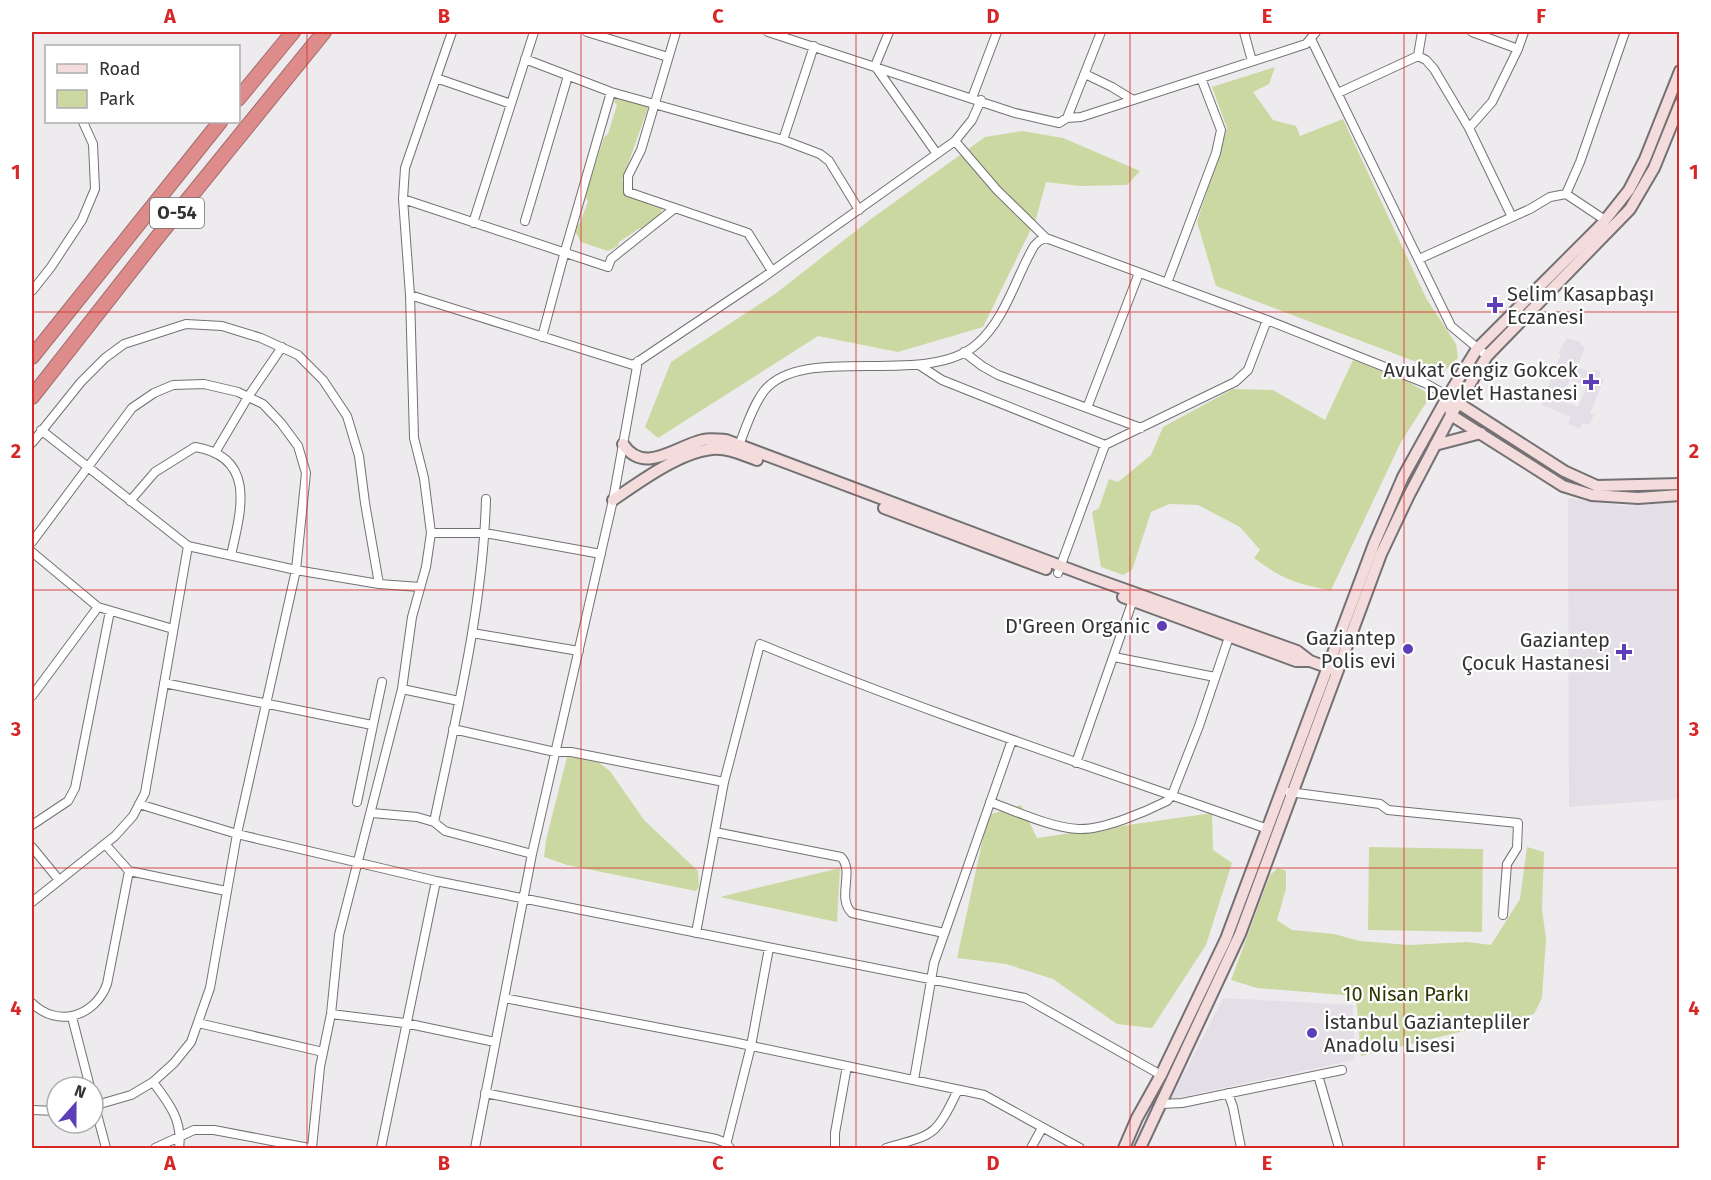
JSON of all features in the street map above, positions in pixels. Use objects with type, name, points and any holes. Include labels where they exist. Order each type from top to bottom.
[{"type":"highway","points":[[240,97],[293,32]]},
{"type":"highway","name":"O-54","points":[[32,397],[156,239],[324,32]]},
{"type":"highway","name":"O-54","points":[[32,357],[219,123]]},
{"type":"street","points":[[155,1149],[194,1130],[214,1130],[311,1149],[320,1067],[331,1014],[339,935],[402,689],[412,617],[426,567],[431,533],[424,478],[414,438],[410,296],[403,199],[405,168],[452,32]]},
{"type":"street","points":[[472,223],[534,32]]},
{"type":"street","points":[[587,32],[668,57]]},
{"type":"street","points":[[676,32],[641,150],[628,176],[628,192],[748,233],[772,271]]},
{"type":"street","points":[[768,32],[1015,113],[1059,123],[1067,118],[1082,117],[1306,44],[1314,35],[1338,93],[1451,326],[1487,356]]},
{"type":"street","points":[[875,66],[889,32]]},
{"type":"street","points":[[410,296],[633,365],[772,271],[955,141],[972,120],[976,99],[997,32]]},
{"type":"street","points":[[1067,118],[1101,32]]},
{"type":"street","points":[[1244,32],[1252,61]]},
{"type":"street","points":[[1418,56],[1422,32]]},
{"type":"street","points":[[1472,32],[1518,49]]},
{"type":"street","points":[[1469,128],[1492,102],[1524,32]]},
{"type":"street","points":[[1566,194],[1580,162],[1625,32]]},
{"type":"street","points":[[783,140],[814,46]]},
{"type":"street","points":[[1338,93],[1418,56]]},
{"type":"street","points":[[1418,56],[1426,60],[1434,69],[1469,128],[1512,217]]},
{"type":"street","points":[[525,59],[611,92],[783,140],[820,154],[829,161],[859,210]]},
{"type":"street","points":[[875,66],[937,154]]},
{"type":"street","points":[[1140,1149],[1240,934],[1287,791],[1388,510],[1403,477],[1477,349],[1620,203],[1637,177],[1680,71]]},
{"type":"street","points":[[1085,74],[1113,87],[1133,100]]},
{"type":"street","points":[[525,221],[568,76]]},
{"type":"street","points":[[436,78],[511,104]]},
{"type":"street","points":[[1167,284],[1216,153],[1221,130],[1201,78]]},
{"type":"street","points":[[542,337],[611,92]]},
{"type":"street","points":[[1332,669],[1394,524],[1451,415],[1487,356],[1630,209],[1649,176],[1680,104]]},
{"type":"street","points":[[32,288],[51,267],[82,220],[95,189],[93,144],[82,123]]},
{"type":"street","points":[[955,141],[997,190],[1046,238],[1266,320],[1425,383],[1459,402],[1564,471],[1597,486],[1680,484]]},
{"type":"street","points":[[1419,259],[1512,217],[1550,197],[1566,194],[1605,220]]},
{"type":"street","points":[[403,199],[608,267],[611,259],[675,208]]},
{"type":"street","points":[[739,446],[764,392],[779,377],[802,370],[919,365],[950,359],[976,346],[994,326],[1034,246],[1046,238]]},
{"type":"street","points":[[1087,408],[1139,273]]},
{"type":"street","points":[[1060,570],[1105,445],[1235,382],[1248,370],[1266,320]]},
{"type":"street","points":[[32,443],[81,382],[105,357],[124,344],[186,324],[222,326],[261,338],[298,355],[323,380],[347,416],[359,456],[379,585]]},
{"type":"street","points":[[216,451],[248,397],[282,348]]},
{"type":"street","points":[[964,352],[998,375],[1141,428]]},
{"type":"street","points":[[475,1149],[532,855],[613,500],[638,361]]},
{"type":"street","points":[[919,365],[942,380],[1105,445]]},
{"type":"street","points":[[32,542],[132,408],[154,393],[173,385],[204,384],[238,393],[263,404],[298,446],[306,473],[296,570],[237,834],[210,988],[191,1042],[174,1063],[153,1082],[131,1095],[105,1101]]},
{"type":"street","points":[[1448,396],[1451,415],[1563,486],[1592,495],[1638,498],[1680,495]]},
{"type":"street","points":[[42,430],[188,546],[296,570],[379,585],[420,586]]},
{"type":"street","points":[[1435,445],[1480,434]]},
{"type":"street","points":[[623,444],[629,453],[637,457],[656,459],[704,439],[726,440],[1229,637],[1296,661],[1310,661]]},
{"type":"street","points":[[129,501],[154,472],[178,456],[195,447],[216,451],[230,462],[240,484],[240,514],[231,555]]},
{"type":"street","points":[[613,500],[644,478],[693,453],[714,448],[734,452],[1060,570],[1297,651],[1310,661],[1332,669]]},
{"type":"street","points":[[434,822],[472,633],[485,533],[486,499]]},
{"type":"street","points":[[431,533],[485,533],[601,554]]},
{"type":"street","points":[[32,902],[105,844],[133,816],[145,793],[188,546]]},
{"type":"street","points":[[32,552],[98,607],[173,629]]},
{"type":"street","points":[[1076,763],[1133,600]]},
{"type":"street","points":[[32,696],[98,607]]},
{"type":"street","points":[[32,825],[68,801],[75,788],[110,611]]},
{"type":"street","points":[[472,633],[579,651]]},
{"type":"street","points":[[990,802],[1060,826],[1086,829],[1102,826],[1164,803],[1172,795],[1199,726],[1229,637]]},
{"type":"street","points":[[696,933],[724,782],[760,644],[1012,740],[1268,829]]},
{"type":"street","points":[[1114,657],[1215,677]]},
{"type":"street","points":[[164,682],[266,705],[372,725]]},
{"type":"street","points":[[357,802],[382,682]]},
{"type":"street","points":[[402,689],[459,701]]},
{"type":"street","points":[[453,729],[555,752],[571,752],[724,782]]},
{"type":"street","points":[[914,1080],[934,963],[1012,740]]},
{"type":"street","points":[[1124,1149],[1137,1118],[1161,1075],[1226,939],[1268,829],[1287,791]]},
{"type":"street","points":[[1287,791],[1380,804],[1388,810],[1518,823],[1517,848],[1507,864],[1503,915]]},
{"type":"street","points":[[139,804],[237,834],[436,881],[1025,998],[1161,1075]]},
{"type":"street","points":[[372,813],[417,817],[434,822],[445,831],[532,855]]},
{"type":"street","points":[[715,832],[841,857],[846,864],[845,904],[852,913],[944,933]]},
{"type":"street","points":[[105,844],[129,871],[226,891]]},
{"type":"street","points":[[32,847],[59,880]]},
{"type":"street","points":[[32,1003],[47,1014],[72,1017],[88,1010],[104,992],[129,871]]},
{"type":"street","points":[[381,1149],[405,1023],[436,881]]},
{"type":"street","points":[[485,1093],[716,1139],[727,1147],[751,1046],[769,948]]},
{"type":"street","points":[[504,998],[751,1046],[984,1095],[1080,1149]]},
{"type":"street","points":[[331,1014],[405,1023],[495,1042]]},
{"type":"street","points":[[72,1017],[87,1075]]},
{"type":"street","points":[[198,1023],[323,1052]]},
{"type":"street","points":[[835,1149],[835,1133],[847,1066]]},
{"type":"street","points":[[1161,1104],[1182,1103],[1342,1070]]},
{"type":"street","points":[[1318,1075],[1339,1149]]},
{"type":"street","points":[[153,1082],[173,1108],[181,1137],[179,1149]]},
{"type":"street","points":[[886,1149],[932,1133],[944,1120],[958,1090]]},
{"type":"street","points":[[1228,1094],[1233,1107],[1241,1149]]},
{"type":"street","points":[[1031,1149],[1042,1128]]},
{"type":"shaded area","name":"Avukat Cengiz Gokcek Devlet Hastanesi","points":[[1567,338],[1580,342],[1579,344],[1585,347],[1577,367],[1592,373],[1594,369],[1601,372],[1599,377],[1604,379],[1590,413],[1594,415],[1589,425],[1582,423],[1580,429],[1568,424],[1571,417],[1542,405],[1547,394],[1578,407],[1587,386],[1570,379],[1563,394],[1548,387],[1561,354],[1558,353]]},
{"type":"shaded area","name":"Gaziantep Çocuk Hastanesi","points":[[1568,498],[1625,506],[1679,502],[1679,799],[1569,807]]},
{"type":"shaded area","points":[[1223,998],[1353,1005],[1354,1060],[1171,1099]]},
{"type":"green space","points":[[1275,67],[1269,84],[1253,92],[1273,120],[1296,126],[1300,136],[1343,119],[1426,298],[1456,344],[1458,358],[1443,372],[1216,286],[1197,222],[1227,128],[1212,87]]},
{"type":"green space","points":[[617,94],[649,105],[622,181],[663,205],[660,216],[644,230],[640,228],[608,251],[581,242],[575,231],[588,201],[585,197],[604,137],[608,134],[617,105],[614,102]]},
{"type":"green space","points":[[1022,131],[1063,138],[1140,171],[1127,185],[1080,186],[1046,182],[1036,219],[983,327],[898,352],[818,336],[658,438],[645,427],[671,362],[775,294],[871,219],[985,137]]},
{"type":"green space","points":[[1353,360],[1405,380],[1431,395],[1401,442],[1331,590],[1299,583],[1273,571],[1254,558],[1260,550],[1240,527],[1198,505],[1169,504],[1151,512],[1132,570],[1123,575],[1101,567],[1092,512],[1099,508],[1109,479],[1118,482],[1151,455],[1163,427],[1233,389],[1273,390],[1325,420]]},
{"type":"green space","points":[[567,757],[595,760],[610,771],[644,820],[698,871],[699,887],[696,891],[567,865],[544,857],[546,840]]},
{"type":"green space","points":[[1021,805],[1037,838],[1212,813],[1213,850],[1232,863],[1206,945],[1152,1028],[1117,1024],[1053,979],[1006,964],[957,958],[988,815]]},
{"type":"green space","points":[[1369,847],[1483,849],[1482,932],[1368,930]]},
{"type":"green space","name":"10 Nisan Parkı","points":[[1527,847],[1544,852],[1542,909],[1546,939],[1542,998],[1534,1014],[1361,1056],[1356,996],[1257,988],[1231,980],[1270,875],[1278,868],[1286,871],[1286,889],[1277,920],[1292,930],[1334,934],[1360,941],[1409,945],[1467,942],[1491,945],[1520,899]]},
{"type":"green space","points":[[840,868],[837,922],[720,897]]},
{"type":"place","name":"Selim Kasapbaşı Eczanesi","points":[[1495,305]]},
{"type":"place","name":"Avukat Cengiz Gokcek Devlet Hastanesi","points":[[1591,382]]},
{"type":"place","name":"D'Green Organic","points":[[1162,626]]},
{"type":"place","name":"Gaziantep Polis evi","points":[[1408,649]]},
{"type":"place","name":"Gaziantep Çocuk Hastanesi","points":[[1624,652]]},
{"type":"place","name":"İstanbul Gaziantepliler Anadolu Lisesi","points":[[1312,1033]]}]
